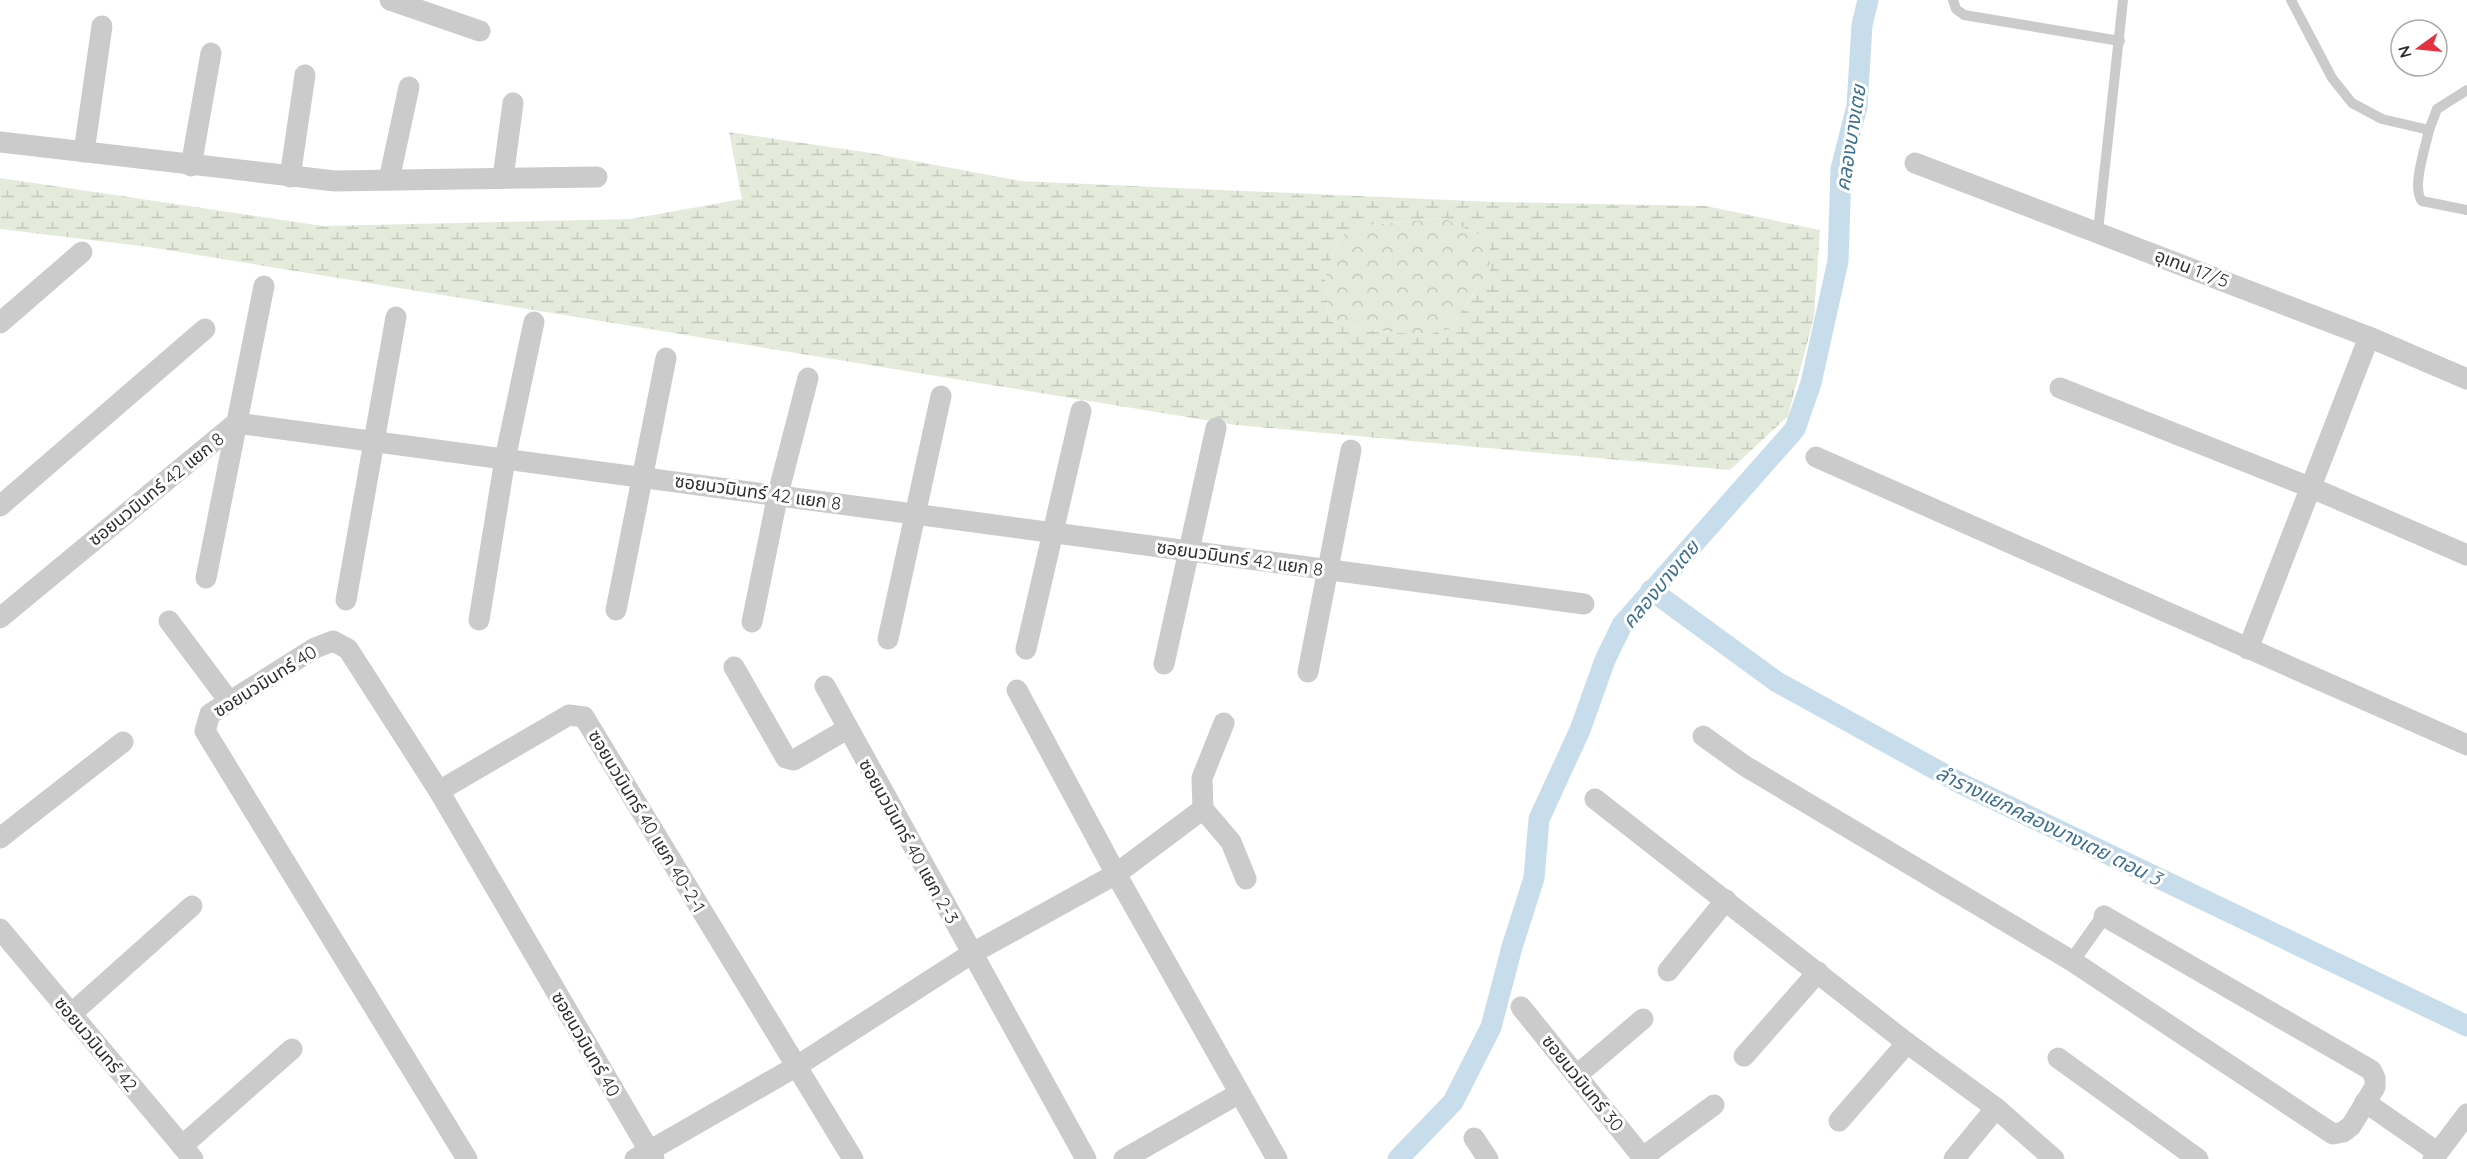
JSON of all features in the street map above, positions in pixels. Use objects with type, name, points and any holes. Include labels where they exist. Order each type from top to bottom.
[{"type":"street","points":[[403,2],[480,31]]},
{"type":"street","points":[[84,152],[102,26]]},
{"type":"street","points":[[191,165],[211,53]]},
{"type":"street","points":[[290,177],[305,75]]},
{"type":"street","points":[[388,180],[409,87]]},
{"type":"street","points":[[503,178],[513,103]]},
{"type":"street","points":[[0,142],[334,181],[597,177]]},
{"type":"street","name":"อุเทน 17/5","points":[[1915,164],[2098,231],[2369,337],[2467,379]]},
{"type":"street","points":[[0,323],[82,252]]},
{"type":"street","points":[[206,578],[264,286]]},
{"type":"street","points":[[346,600],[372,441],[396,317]]},
{"type":"street","points":[[479,620],[505,459],[534,322]]},
{"type":"street","points":[[0,506],[206,329]]},
{"type":"street","points":[[2248,649],[2369,337]]},
{"type":"street","points":[[616,610],[666,358]]},
{"type":"street","points":[[752,622],[778,495],[808,378]]},
{"type":"street","points":[[2060,388],[2312,488],[2467,555]]},
{"type":"street","points":[[888,639],[941,396]]},
{"type":"street","points":[[1026,649],[1081,411]]},
{"type":"street","name":"ซอยนวมินทร์ 42 แยก 8","points":[[0,618],[236,423],[1584,604]]},
{"type":"street","points":[[1164,664],[1216,428]]},
{"type":"street","points":[[1308,672],[1351,450]]},
{"type":"street","points":[[1816,457],[2467,745]]},
{"type":"street","points":[[169,621],[229,701]]},
{"type":"street","name":"ซอยนวมินทร์ 40","points":[[467,1159],[205,731],[210,714],[315,648],[333,641],[348,649],[439,791],[646,1156]]},
{"type":"street","points":[[734,667],[786,758],[794,760],[847,729]]},
{"type":"street","name":"ซอยนวมินทร์ 40 แยก 2-3","points":[[825,686],[1086,1159]]},
{"type":"street","points":[[1017,690],[1116,874],[1276,1159]]},
{"type":"street","name":"ซอยนวมินทร์ 40 แยก 40-2-1","points":[[439,791],[569,715],[584,717],[797,1066]]},
{"type":"street","points":[[1224,723],[1202,778],[1203,809],[1231,842],[1246,879]]},
{"type":"street","points":[[1703,736],[1745,766],[2072,960],[2333,1134],[2343,1132],[2351,1126],[2375,1088],[2375,1078],[2370,1070],[2104,916],[2072,960]]},
{"type":"street","points":[[0,838],[123,742]]},
{"type":"street","points":[[1595,799],[1907,1043],[1996,1108],[2054,1159]]},
{"type":"street","points":[[646,1156],[797,1066],[972,954],[1116,874],[1203,809]]},
{"type":"street","points":[[1668,971],[1726,900]]},
{"type":"street","points":[[71,1014],[192,906]]},
{"type":"street","name":"ซอยนวมินทร์ 42","points":[[0,929],[187,1152]]},
{"type":"street","points":[[1744,1056],[1818,972]]},
{"type":"street","name":"ซอยนวมินทร์ 30","points":[[1521,1007],[1644,1158]]},
{"type":"street","points":[[1577,1075],[1643,1019]]},
{"type":"street","points":[[1839,1120],[1907,1043]]},
{"type":"street","points":[[187,1152],[292,1049]]},
{"type":"street","points":[[2058,1058],[2198,1159]]},
{"type":"street","points":[[797,1066],[853,1159]]},
{"type":"street","points":[[1124,1159],[1238,1094]]},
{"type":"street","points":[[2365,1102],[2435,1155],[2467,1114]]},
{"type":"street","points":[[1644,1158],[1714,1105]]},
{"type":"street","points":[[1954,1159],[1996,1108]]},
{"type":"street","points":[[1474,1138],[1488,1159]]},
{"type":"lane","points":[[1953,0],[1956,9],[1964,15],[2120,41]]},
{"type":"lane","points":[[2098,231],[2120,41],[2122,0]]},
{"type":"lane","points":[[2291,0],[2332,78],[2352,103],[2382,119],[2429,130]]},
{"type":"lane","points":[[2467,90],[2437,110],[2429,130],[2417,186],[2418,196],[2422,201],[2467,210]]},
{"type":"green space","points":[[729,132],[871,153],[1020,181],[1493,202],[1706,206],[1820,230],[1814,317],[1788,416],[1730,470],[1236,425],[149,247],[0,229],[0,178],[323,226],[631,219],[742,199]],"holes":[[[1443,218],[1490,240],[1490,271],[1449,329],[1425,335],[1368,330],[1329,321],[1325,277],[1339,236],[1369,225]]]},
{"type":"green space","points":[[1443,218],[1490,240],[1490,271],[1449,329],[1425,335],[1368,330],[1329,321],[1325,277],[1339,236],[1369,225]]},
{"type":"waterway","name":"คลองบางเตย","points":[[1398,1159],[1453,1102],[1491,1027],[1512,947],[1534,878],[1539,819],[1580,730],[1605,660],[1622,625],[1795,429],[1811,383],[1838,261],[1841,169],[1857,106],[1862,25],[1868,0]]},
{"type":"waterway","name":"ลำรางแยกคลองบางเตย ตอน 3","points":[[1651,590],[1777,682],[1962,784],[2467,1026]]}]
